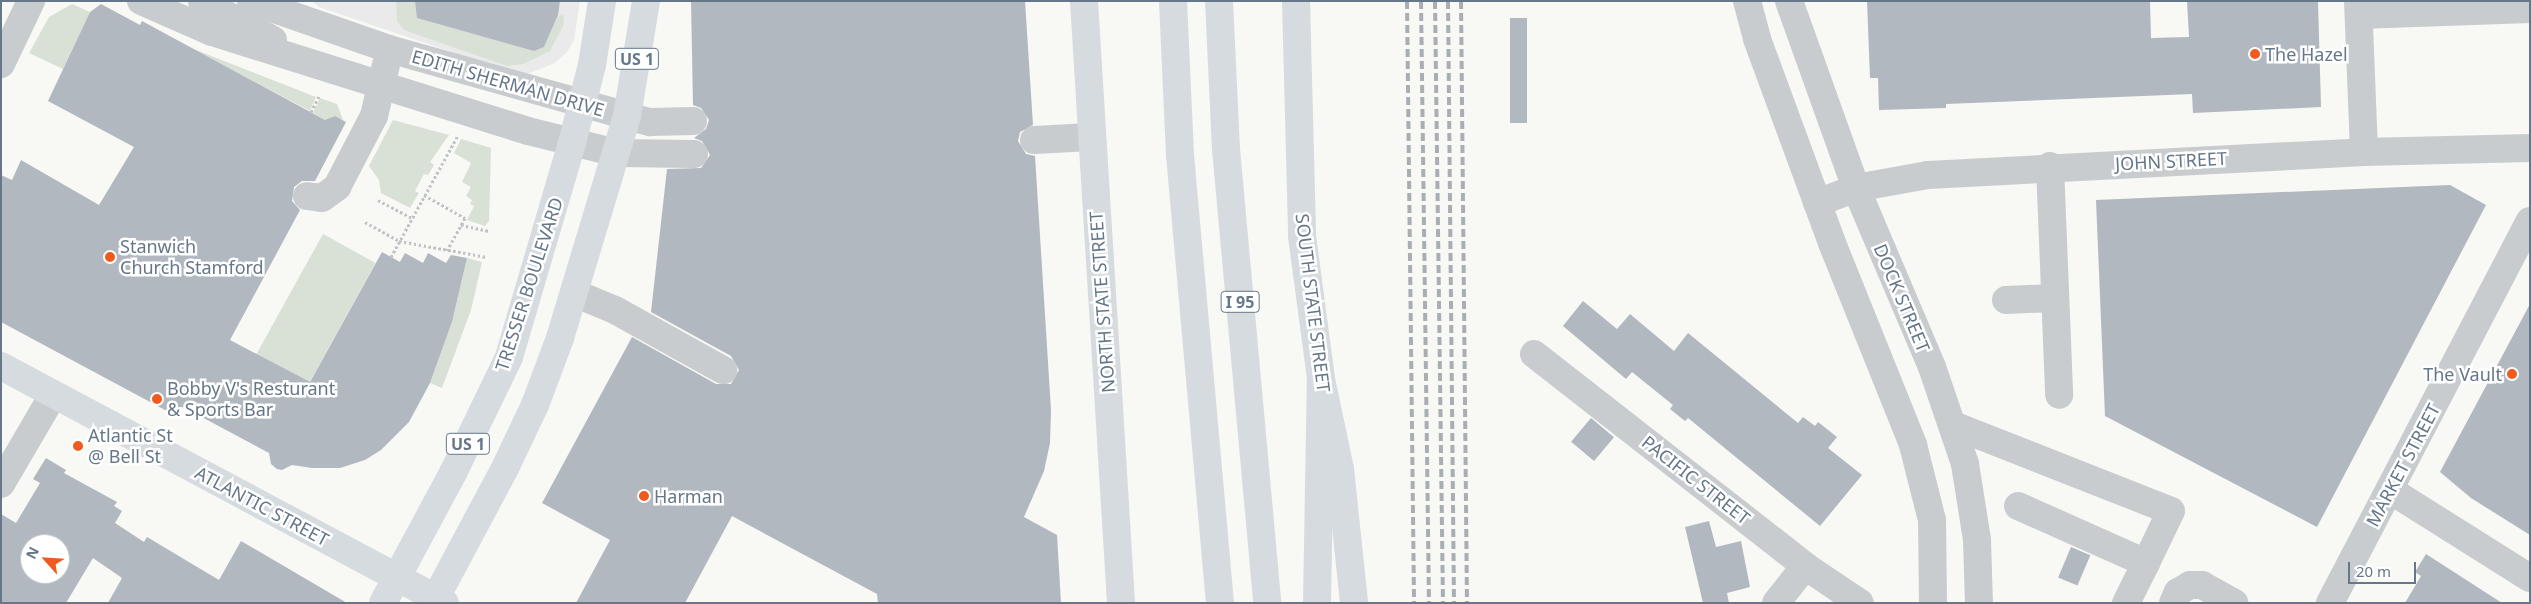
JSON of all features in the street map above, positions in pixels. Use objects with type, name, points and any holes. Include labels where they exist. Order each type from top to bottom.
[{"type":"main road","name":"TRESSER BOULEVARD","points":[[383,603],[454,473],[509,357],[572,143],[582,104],[602,1]]},
{"type":"main road","name":"US 1","points":[[438,601],[535,405],[574,292],[617,154],[627,116],[646,1]]},
{"type":"main road","name":"NORTH STATE STREET","points":[[1084,1],[1121,603]]},
{"type":"main road","name":"I 95","points":[[1173,1],[1180,155],[1220,603]]},
{"type":"main road","name":"I 95","points":[[1219,1],[1226,149],[1267,603]]},
{"type":"main road","name":"SOUTH STATE STREET","points":[[1296,1],[1302,236],[1321,379],[1340,469],[1354,603]]},
{"type":"main road","name":"ATLANTIC STREET","points":[[1,366],[438,601]]},
{"type":"main road","points":[[1317,603],[1316,538],[1321,379]]},
{"type":"street","points":[[1,64],[31,1]]},
{"type":"street","name":"EDITH SHERMAN DRIVE","points":[[141,1],[213,15],[311,64],[572,143],[617,154],[694,154]]},
{"type":"street","name":"EDITH SHERMAN DRIVE","points":[[251,1],[295,9],[320,27],[389,49],[582,104],[650,122],[693,121]]},
{"type":"street","points":[[273,1],[295,9]]},
{"type":"street","points":[[1747,1],[1757,39],[1817,203],[1913,445],[1926,487],[1932,520],[1933,603]]},
{"type":"street","name":"DOCK STREET","points":[[1789,1],[1856,188],[1953,425],[1965,464],[1977,540],[1979,603]]},
{"type":"street","points":[[2364,152],[2359,8],[2530,9]]},
{"type":"street","name":"EDITH SHERMAN DRIVE","points":[[382,84],[389,49]]},
{"type":"street","points":[[308,196],[322,198],[374,116],[382,84]]},
{"type":"street","points":[[1034,140],[1091,137]]},
{"type":"street","name":"JOHN STREET","points":[[1817,203],[1856,188],[1928,175],[2050,166],[2364,152],[2530,148]]},
{"type":"street","points":[[2050,166],[2059,395]]},
{"type":"street","name":"MARKET STREET","points":[[2330,603],[2530,221]]},
{"type":"street","points":[[574,292],[615,310],[723,370]]},
{"type":"street","points":[[2006,300],[2054,298]]},
{"type":"street","name":"PACIFIC STREET","points":[[1534,354],[1805,566],[1860,603]]},
{"type":"street","points":[[1,484],[53,395]]},
{"type":"street","points":[[1953,425],[2171,511],[2126,603]]},
{"type":"street","points":[[2390,490],[2530,578]]},
{"type":"street","points":[[2018,506],[2146,563]]},
{"type":"street","points":[[1776,603],[1805,566]]},
{"type":"street","points":[[2173,603],[2178,592],[2190,585],[2202,584],[2234,603]]},
{"type":"path","points":[[311,112],[320,94]]},
{"type":"path","points":[[390,257],[458,135]]},
{"type":"path","points":[[424,195],[465,218],[447,250]]},
{"type":"path","points":[[378,200],[412,218]]},
{"type":"path","points":[[366,222],[399,241],[487,257]]},
{"type":"path","points":[[462,224],[489,231]]},
{"type":"shaded area","points":[[312,1],[580,1],[574,40],[567,52],[555,63],[527,74],[505,70],[319,7]]},
{"type":"shaded area","points":[[396,1],[429,1],[431,22],[534,51],[544,47],[558,16],[564,15],[563,26],[550,51],[523,64],[507,66],[404,30],[397,21]]},
{"type":"shaded area","points":[[72,4],[90,12],[63,69],[29,53],[49,17]]},
{"type":"shaded area","points":[[191,48],[316,97],[310,111]]},
{"type":"shaded area","points":[[320,98],[337,104],[343,120],[334,116],[327,121],[313,113]]},
{"type":"shaded area","points":[[393,120],[449,135],[430,162],[434,165],[428,175],[424,174],[415,191],[419,193],[410,208],[381,193],[379,180],[369,166]]},
{"type":"shaded area","points":[[461,139],[491,148],[489,221],[485,226],[467,220],[474,206],[470,204],[472,200],[466,196],[471,187],[462,182],[471,163],[454,153]]},
{"type":"shaded area","points":[[323,234],[375,263],[309,383],[257,354]]},
{"type":"shaded area","points":[[467,258],[482,262],[471,310],[442,388],[430,383],[452,322]]},
{"type":"building","points":[[415,1],[560,1],[558,15],[544,47],[534,51],[417,18]]},
{"type":"building","points":[[691,1],[1025,1],[1033,125],[1020,132],[1018,141],[1026,154],[1035,156],[1051,410],[1050,443],[1044,471],[1024,517],[1057,535],[1061,603],[878,603],[877,594],[732,516],[685,603],[576,603],[610,540],[542,503],[632,337],[716,384],[731,384],[739,370],[731,356],[651,312],[667,169],[701,168],[710,155],[702,141],[694,138],[706,129],[709,120],[701,108],[693,105]]},
{"type":"building","points":[[1867,1],[2150,1],[2151,38],[2189,37],[2187,1],[2318,1],[2321,107],[2193,113],[2192,94],[1946,104],[1946,108],[1879,110],[1878,78],[1870,78]]},
{"type":"building","points":[[101,4],[140,25],[142,21],[325,120],[335,116],[346,122],[315,181],[302,181],[294,187],[292,201],[300,210],[230,340],[310,382],[382,252],[400,262],[405,253],[423,263],[428,253],[446,263],[451,255],[467,258],[452,322],[430,383],[409,422],[381,450],[365,460],[340,468],[312,468],[292,465],[282,470],[277,469],[271,464],[269,453],[183,407],[178,417],[1,322],[1,175],[12,180],[21,160],[99,205],[134,147],[48,101],[90,12]]},
{"type":"building","points":[[1510,18],[1527,18],[1527,123],[1510,123]]},
{"type":"building","points":[[2450,185],[2486,205],[2317,527],[2105,416],[2096,200]]},
{"type":"building","points":[[1583,301],[1617,329],[1630,314],[1674,351],[1688,333],[1798,423],[1803,417],[1815,426],[1818,422],[1837,437],[1828,448],[1862,475],[1820,526],[1688,418],[1685,421],[1670,409],[1673,405],[1632,372],[1626,379],[1563,326]]},
{"type":"building","name":"The Vault","points":[[2530,304],[2530,535],[2471,498],[2440,472]]},
{"type":"building","points":[[1591,418],[1614,437],[1594,461],[1571,442]]},
{"type":"building","points":[[46,458],[66,470],[64,473],[117,502],[114,506],[122,511],[115,523],[144,542],[147,537],[219,580],[241,541],[347,603],[108,603],[122,578],[93,558],[66,603],[1,603],[1,514],[16,523],[40,483],[33,479]]},
{"type":"building","points":[[1709,521],[1716,547],[1741,541],[1750,587],[1727,593],[1729,603],[1703,603],[1685,527]]},
{"type":"building","points":[[2071,547],[2090,555],[2077,586],[2058,577]]},
{"type":"building","points":[[2426,554],[2502,603],[2405,603],[2421,576],[2415,572]]},
{"type":"railway","points":[[1407,1],[1414,603]]},
{"type":"railway","points":[[1421,1],[1429,603]]},
{"type":"railway","points":[[1435,1],[1443,603]]},
{"type":"railway","points":[[1448,1],[1454,603]]},
{"type":"railway","points":[[1461,1],[1467,603]]},
{"type":"place","name":"The Hazel","points":[[2255,54]]},
{"type":"place","name":"Stanwich Church Stamford","points":[[110,257]]},
{"type":"place","name":"The Vault","points":[[2512,374]]},
{"type":"place","name":"Bobby V's Resturant & Sports Bar","points":[[157,399]]},
{"type":"place","name":"Atlantic St @ Bell St","points":[[78,446]]},
{"type":"place","name":"Harman","points":[[644,496]]}]
